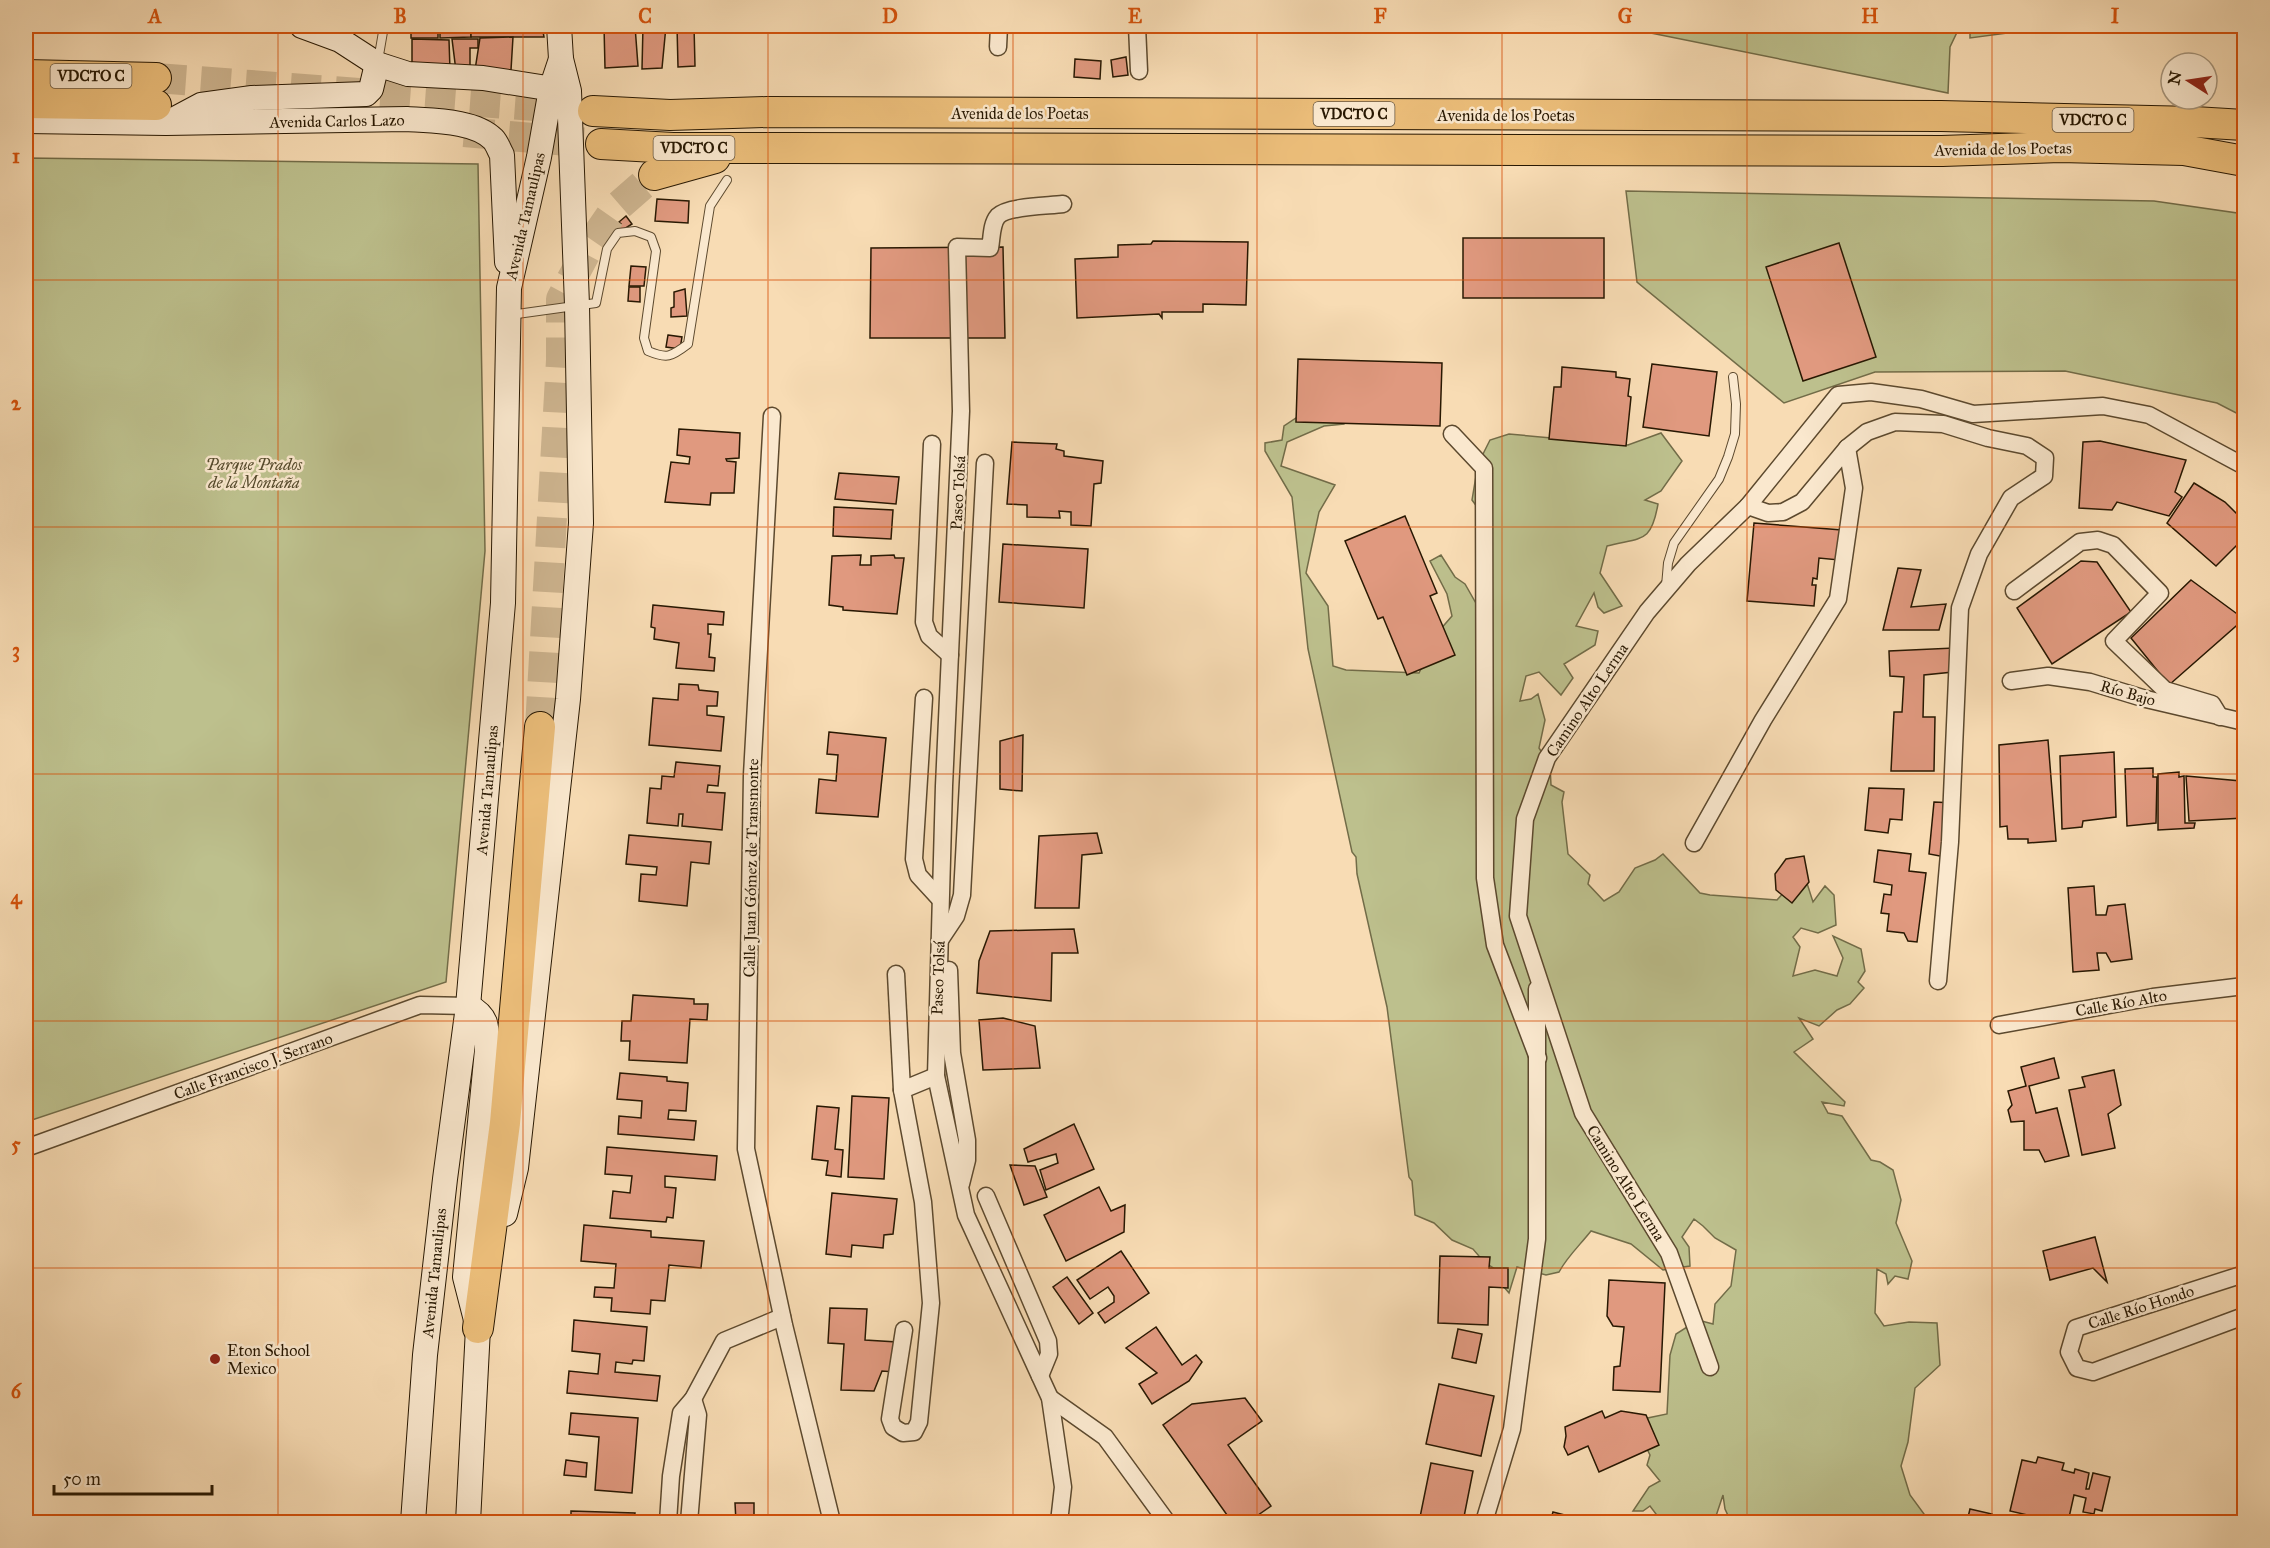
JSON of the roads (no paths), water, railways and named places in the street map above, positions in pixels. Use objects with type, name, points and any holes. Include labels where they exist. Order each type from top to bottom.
[{"type":"highway","name":"Avenida Carlos Lazo","points":[[26,75],[160,102]]},
{"type":"highway","name":"Avenida Carlos Lazo","points":[[26,103],[160,102]]},
{"type":"highway","name":"Avenida de los Poetas","points":[[593,111],[670,115],[767,112],[1941,116],[2244,125]]},
{"type":"highway","name":"VDCTO C","points":[[601,144],[745,149]]},
{"type":"highway","name":"Avenida de los Poetas","points":[[745,149],[1942,151],[2060,147],[2184,150],[2244,161]]},
{"type":"highway","points":[[654,175],[745,149]]},
{"type":"highway","points":[[478,1328],[505,1123],[540,727]]},
{"type":"street","points":[[302,26],[325,30],[377,64],[408,74],[483,78],[561,90]]},
{"type":"street","name":"Avenida Tamaulipas","points":[[468,1522],[478,1328],[516,1168],[568,699],[581,523],[577,306],[561,90],[559,26]]},
{"type":"street","points":[[998,47],[999,26]]},
{"type":"street","points":[[1137,26],[1138,71]]},
{"type":"street","points":[[160,102],[201,105],[252,98],[366,94],[372,89],[377,64]]},
{"type":"street","name":"Avenida Tamaulipas","points":[[413,1522],[426,1343],[468,1006],[503,603],[509,288],[539,157],[561,90]]},
{"type":"street","name":"Avenida Carlos Lazo","points":[[26,121],[160,102],[440,121],[479,129],[494,140],[502,155],[509,288]]},
{"type":"street","name":"Paseo Tolsá","points":[[1059,1522],[1063,1487],[1050,1398],[966,1215],[936,1076],[940,899],[961,411],[957,247],[990,248],[993,225],[998,216],[1007,210],[1063,204]]},
{"type":"street","name":"Camino Alto Lerma","points":[[1710,1367],[1670,1253],[1583,1113],[1518,916],[1525,819],[1547,758],[1665,589],[1748,506],[1838,395],[1871,392],[1921,399],[1973,414],[2103,406],[2149,415],[2244,466]]},
{"type":"street","name":"Calle Juan Gómez de Transmonte","points":[[772,416],[752,775],[746,1149],[782,1317],[832,1522]]},
{"type":"street","points":[[1748,506],[1768,513],[1783,512],[1802,502],[1848,448],[1867,432],[1895,422],[1943,424],[1988,438],[2027,446],[2045,458],[2044,476],[2011,498],[1979,554],[1960,608],[1950,842],[1938,981]]},
{"type":"street","points":[[1452,434],[1484,468],[1485,878],[1495,945],[1538,1058]]},
{"type":"street","points":[[932,444],[924,622],[929,636],[950,655]]},
{"type":"street","points":[[1694,843],[1763,720],[1838,599],[1854,488],[1848,448]]},
{"type":"street","points":[[939,941],[956,916],[962,895],[985,463]]},
{"type":"street","points":[[2014,591],[2080,542],[2098,540],[2113,545],[2160,592],[2114,641],[2165,690],[2211,704],[2220,717]]},
{"type":"street","name":"Río Bajo","points":[[2011,681],[2048,676],[2090,682],[2146,699],[2244,722]]},
{"type":"street","points":[[924,698],[914,859],[918,875],[940,899]]},
{"type":"street","points":[[949,969],[952,1053],[967,1140],[967,1160],[960,1188]]},
{"type":"street","points":[[896,974],[902,1090],[922,1202],[931,1303],[919,1422],[914,1432],[903,1433],[893,1427],[890,1419],[904,1330]]},
{"type":"street","points":[[1484,1522],[1512,1429],[1537,1239],[1537,974]]},
{"type":"street","name":"Calle Río Alto","points":[[1999,1025],[2153,997],[2244,986]]},
{"type":"street","name":"Calle Francisco J. Serrano","points":[[26,1156],[33,1146],[420,1005],[468,1006]]},
{"type":"street","points":[[468,1006],[481,1012],[487,1027],[487,1050],[465,1277],[478,1328]]},
{"type":"street","points":[[902,1090],[936,1076]]},
{"type":"street","points":[[986,1196],[1048,1341],[1049,1354],[1040,1376]]},
{"type":"street","name":"Calle Río Hondo","points":[[2244,1274],[2076,1328],[2069,1352],[2077,1368],[2093,1372],[2244,1316]]},
{"type":"street","points":[[668,1522],[671,1476],[681,1413],[693,1399],[724,1341],[782,1317]]},
{"type":"street","points":[[1050,1398],[1106,1437],[1167,1522]]},
{"type":"street","points":[[689,1522],[698,1415],[693,1399]]},
{"type":"street","points":[[671,1476],[693,1477]]},
{"type":"lane","points":[[377,64],[384,26]]},
{"type":"lane","points":[[509,315],[596,303],[607,249],[618,233],[635,231],[651,237],[656,251],[644,338],[648,351],[662,357],[674,355],[688,344],[710,206],[727,180]]},
{"type":"lane","points":[[1665,589],[1668,563],[1674,543],[1719,479],[1728,457],[1735,434],[1736,404],[1733,377]]},
{"type":"tunnel","points":[[156,78],[575,109]]},
{"type":"tunnel","points":[[464,132],[601,144]]},
{"type":"tunnel","points":[[540,727],[561,360],[561,299],[590,245],[615,209],[654,175]]},
{"type":"place","name":"Eton School Mexico","points":[[215,1359]]},
{"type":"park label","name":"Parque Prados de la Montaña","points":[[254,473]]}]
